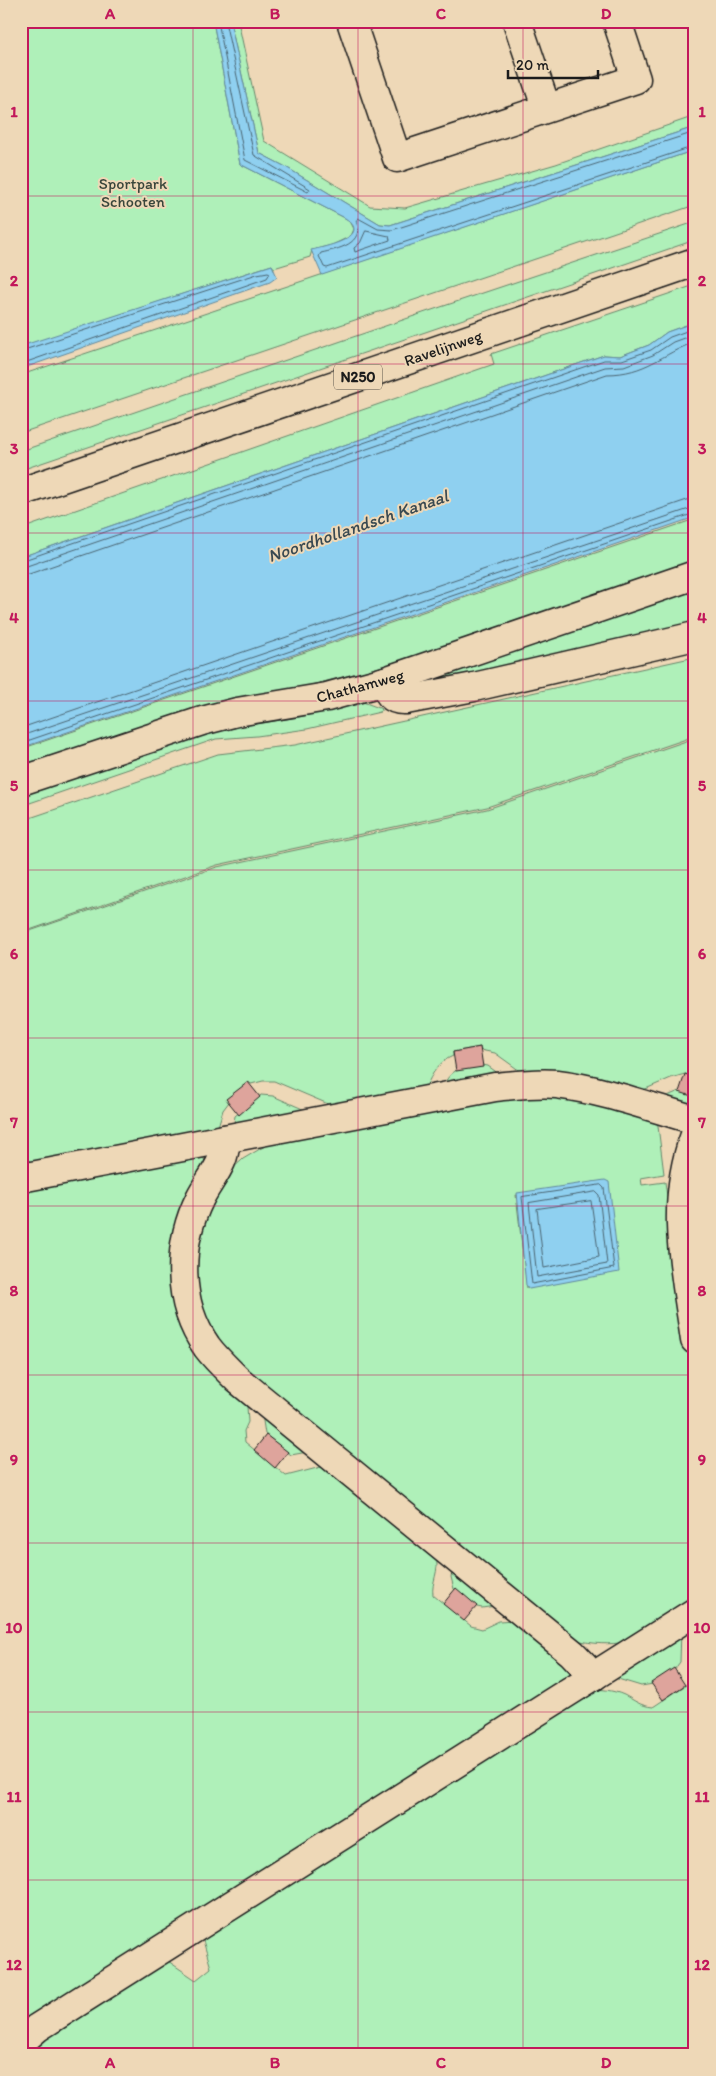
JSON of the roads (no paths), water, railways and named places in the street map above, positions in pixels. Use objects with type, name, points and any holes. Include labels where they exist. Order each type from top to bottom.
[{"type":"main road","points":[[351,21],[397,158],[546,107],[636,79],[617,21]]},
{"type":"main road","points":[[517,21],[546,107]]},
{"type":"main road","name":"Ravelijnweg","points":[[21,492],[695,262]]},
{"type":"main road","name":"Chathamweg","points":[[21,782],[215,717],[327,697],[385,681],[695,575]]},
{"type":"main road","points":[[385,681],[391,697],[396,700],[406,700],[695,636]]},
{"type":"main road","points":[[21,1178],[496,1087],[524,1084],[556,1084],[592,1090],[695,1120]]},
{"type":"main road","points":[[695,1135],[688,1153],[681,1186],[680,1218],[681,1249],[695,1340]]},
{"type":"main road","points":[[224,1139],[224,1153],[221,1164],[200,1199],[188,1228],[183,1261],[184,1286],[188,1305],[206,1346],[238,1380],[572,1652],[594,1676]]},
{"type":"main road","points":[[27,2034],[695,1612]]},
{"type":"water","points":[[213,21],[230,21],[259,153],[380,224],[390,225],[695,127],[695,150],[322,275],[311,250],[344,240],[354,231],[352,225],[345,218],[240,164]]},
{"type":"water","points":[[272,265],[277,277],[270,282],[21,369],[21,346]]},
{"type":"water","name":"Noordhollandsch Kanaal","points":[[695,322],[695,517],[21,748],[21,557],[604,355],[620,356],[649,345],[667,332]]},
{"type":"water","points":[[605,1180],[609,1182],[619,1272],[529,1289],[526,1285],[517,1193]]},
{"type":"park label","name":"Sportpark Schooten","points":[[133,192]]}]
